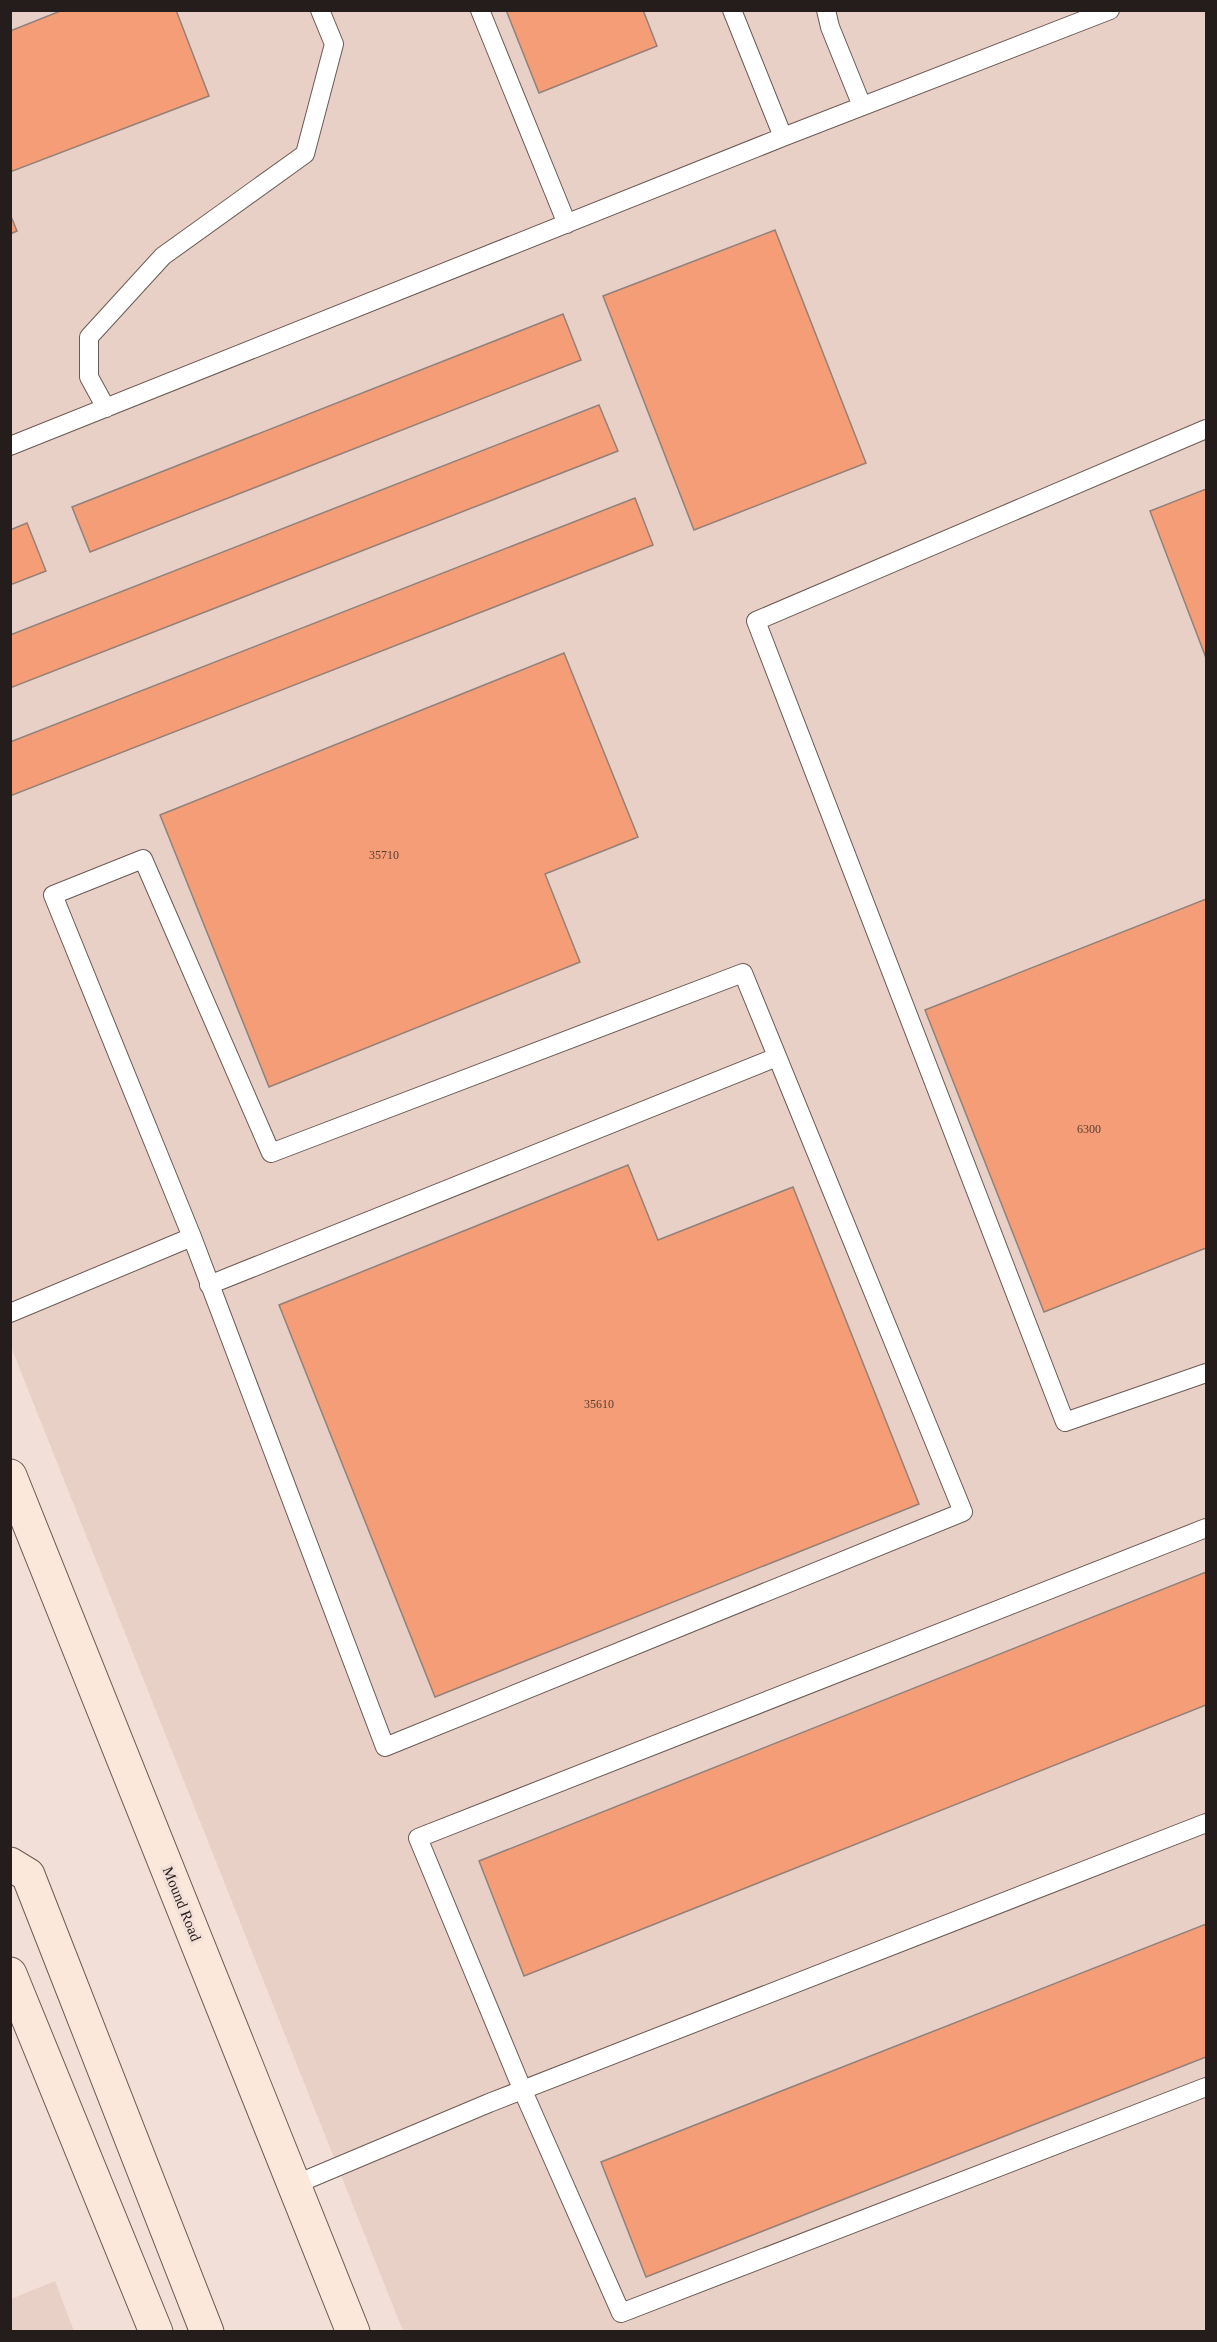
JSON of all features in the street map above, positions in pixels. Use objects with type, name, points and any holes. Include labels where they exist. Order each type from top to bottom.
[{"type":"main road","name":"Mound Road","points":[[10,1476],[353,2331]]},
{"type":"main road","points":[[10,1864],[28,1875],[207,2331]]},
{"type":"main road","points":[[10,1974],[156,2331]]},
{"type":"lane","points":[[106,408],[89,377],[89,337],[163,256],[305,153],[334,44],[320,10]]},
{"type":"lane","points":[[480,10],[567,224]]},
{"type":"lane","points":[[732,10],[783,137]]},
{"type":"lane","points":[[826,10],[830,27],[862,106]]},
{"type":"lane","points":[[10,446],[783,137],[1110,10]]},
{"type":"lane","points":[[1206,429],[756,621],[1065,1422],[1206,1373]]},
{"type":"lane","points":[[143,859],[271,1153],[743,973],[963,1512],[385,1747],[192,1237],[53,895],[143,859]]},
{"type":"lane","points":[[209,1285],[777,1057]]},
{"type":"lane","points":[[10,1313],[192,1237]]},
{"type":"lane","points":[[1206,1528],[418,1838],[523,2091],[621,2313],[1206,2087]]},
{"type":"lane","points":[[294,2185],[489,2103],[1206,1823]]},
{"type":"shaded area","points":[[11,11],[1206,11],[1206,2331],[403,2331],[11,1347]]},
{"type":"shaded area","points":[[55,2281],[74,2331],[11,2331],[11,2299]]},
{"type":"building","points":[[63,10],[176,10],[209,96],[10,172],[10,31]]},
{"type":"building","points":[[506,10],[643,10],[657,46],[539,93]]},
{"type":"building","points":[[10,214],[17,231],[10,234]]},
{"type":"building","points":[[775,230],[866,463],[694,530],[603,296]]},
{"type":"building","points":[[563,314],[581,360],[90,552],[72,507]]},
{"type":"building","points":[[599,405],[618,451],[10,688],[10,635]]},
{"type":"building","points":[[1206,489],[1206,658],[1150,511]]},
{"type":"building","points":[[635,498],[653,545],[10,796],[10,742]]},
{"type":"building","points":[[27,523],[46,571],[10,585],[10,530]]},
{"type":"building","points":[[564,653],[638,837],[545,874],[580,962],[269,1087],[160,815]]},
{"type":"building","points":[[1206,899],[1206,1248],[1044,1312],[925,1010]]},
{"type":"building","points":[[628,1165],[658,1240],[793,1187],[919,1504],[435,1697],[279,1305]]},
{"type":"building","points":[[1206,1572],[1206,1705],[524,1976],[479,1861]]},
{"type":"building","points":[[1206,1924],[1206,2057],[646,2277],[601,2162]]}]
